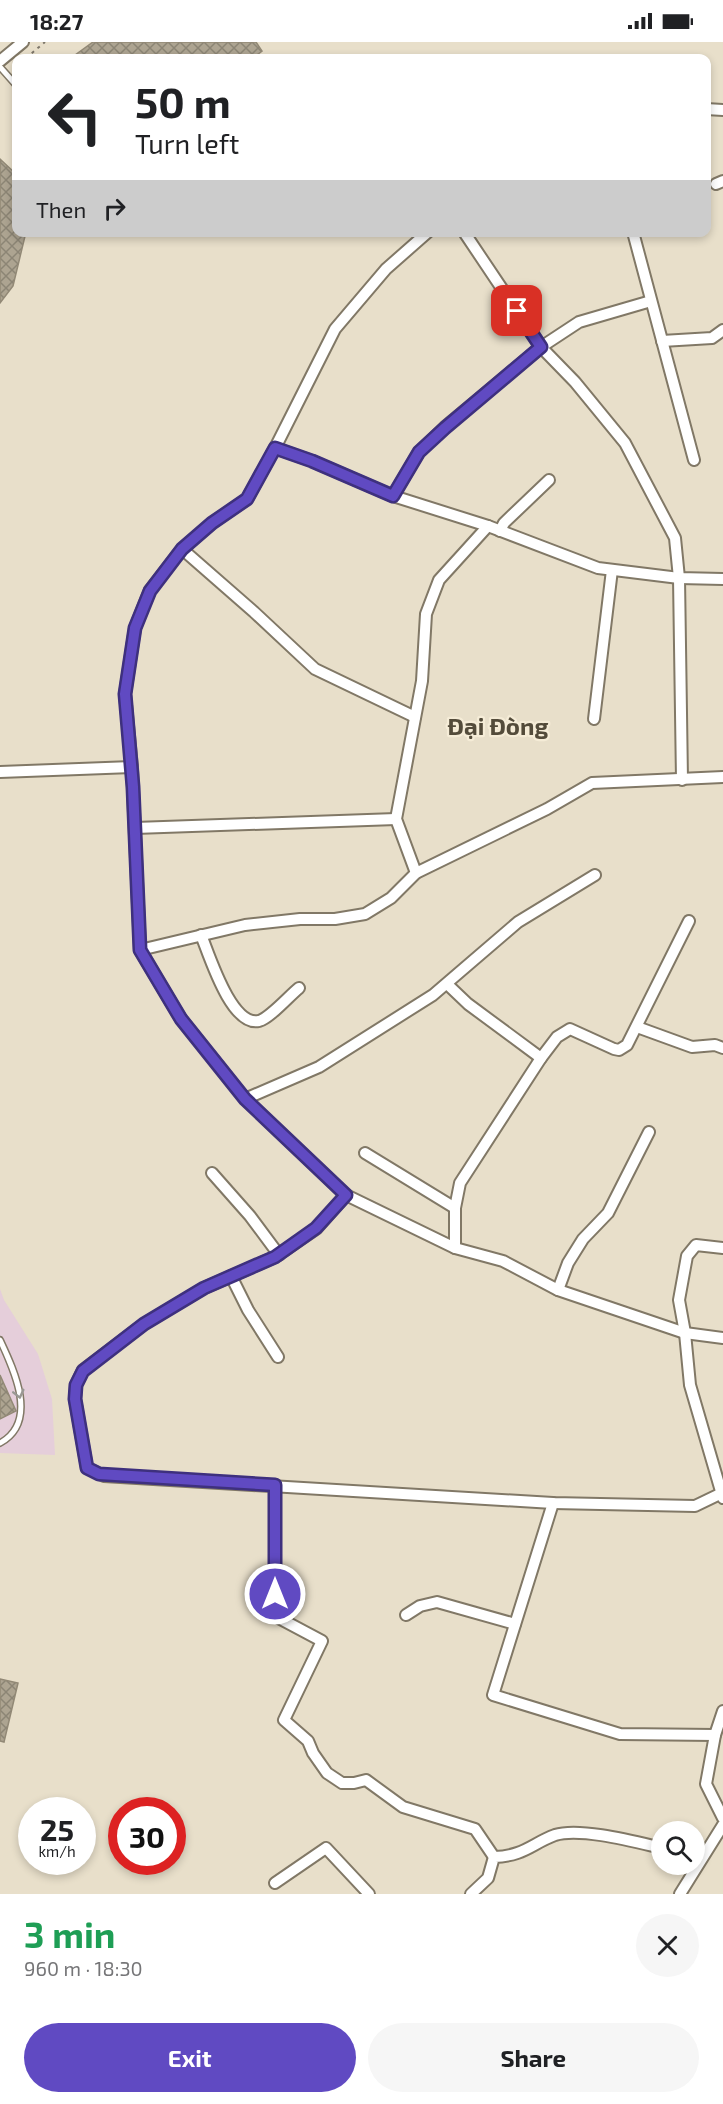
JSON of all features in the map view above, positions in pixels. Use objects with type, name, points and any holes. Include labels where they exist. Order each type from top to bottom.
[{"type":"street","points":[[0,61],[23,42]]},
{"type":"street","points":[[422,237],[386,269],[334,329],[247,499],[212,523],[182,549],[150,591],[135,628],[125,694],[132,767],[140,950],[181,1019],[245,1099],[346,1195],[455,1248],[503,1261],[558,1290],[685,1333],[723,1338]]},
{"type":"street","points":[[467,237],[541,347],[575,382],[625,443],[675,538],[680,578],[682,780]]},
{"type":"street","points":[[634,237],[694,460]]},
{"type":"street","points":[[393,496],[419,452],[541,347],[579,322],[651,301]]},
{"type":"street","points":[[662,341],[712,338],[723,330]]},
{"type":"street","points":[[275,448],[312,461],[393,496],[488,526],[598,568],[680,578],[723,579]]},
{"type":"street","points":[[500,531],[504,523],[549,480]]},
{"type":"street","points":[[416,873],[396,819],[422,681],[426,614],[439,580],[488,526]]},
{"type":"street","points":[[182,549],[315,669],[415,717]]},
{"type":"street","points":[[594,719],[612,570]]},
{"type":"street","points":[[0,772],[132,767]]},
{"type":"street","points":[[140,950],[245,925],[300,919],[335,919],[365,914],[391,898],[416,873],[547,809],[591,783],[723,777]]},
{"type":"street","points":[[135,828],[396,819]]},
{"type":"street","points":[[245,1099],[319,1067],[434,995],[518,922],[595,875]]},
{"type":"street","points":[[455,1248],[455,1208],[460,1183],[541,1059],[557,1037],[567,1029],[578,1031],[614,1049],[619,1050],[627,1045],[688,921]]},
{"type":"street","points":[[201,935],[222,989],[246,1018],[256,1021],[267,1017],[299,988]]},
{"type":"street","points":[[447,984],[468,1004],[541,1059]]},
{"type":"street","points":[[637,1027],[692,1047],[715,1045],[723,1048]]},
{"type":"street","points":[[558,1290],[568,1263],[583,1239],[608,1213],[649,1132]]},
{"type":"street","points":[[365,1153],[455,1208]]},
{"type":"street","points":[[212,1173],[250,1216],[279,1255]]},
{"type":"street","points":[[346,1195],[316,1228],[279,1255],[204,1288],[144,1324],[83,1371],[76,1385],[75,1399],[87,1468],[104,1476],[553,1503],[695,1506],[722,1497],[690,1385],[679,1300],[687,1256],[696,1245],[723,1248]]},
{"type":"street","points":[[231,1276],[248,1311],[278,1357]]},
{"type":"street","points":[[275,1485],[275,1616],[322,1641],[284,1720],[308,1741],[313,1753],[327,1773],[342,1783],[366,1780],[403,1807],[475,1829],[494,1857]]},
{"type":"street","points":[[553,1503],[493,1695],[620,1734],[715,1736]]},
{"type":"street","points":[[406,1615],[420,1606],[437,1602],[515,1624]]},
{"type":"street","points":[[723,1711],[715,1736],[706,1784],[723,1818]]},
{"type":"street","points":[[705,1849],[723,1825]]},
{"type":"street","points":[[494,1857],[524,1852],[557,1835],[618,1837],[651,1845]]},
{"type":"street","points":[[275,1883],[326,1848],[369,1894]]},
{"type":"street","points":[[471,1894],[488,1878],[494,1857]]},
{"type":"street","points":[[680,1894],[690,1875]]},
{"type":"lane","points":[[0,67],[12,80]]},
{"type":"lane","points":[[0,1340],[18,1387],[22,1411],[10,1437],[0,1443]]},
{"type":"path","points":[[31,54],[45,42]]},
{"type":"shaded area","points":[[0,1289],[4,1300],[38,1354],[52,1399],[55,1455],[0,1453]]},
{"type":"building","points":[[93,42],[256,42],[262,51],[258,54],[76,54]]},
{"type":"building","points":[[0,159],[12,170],[12,237],[25,237],[13,286],[0,303]]},
{"type":"building","points":[[0,1375],[16,1411],[0,1419]]},
{"type":"building","points":[[0,1679],[18,1683],[4,1742],[0,1741]]},
{"type":"district","name":"Đại Đòng","points":[[498,727]]},
{"type":"route","points":[[275,1594],[275,1485],[104,1476],[91,1471],[87,1468],[84,1457],[75,1399],[76,1385],[83,1371],[144,1324],[204,1288],[275,1257],[316,1228],[346,1195],[245,1099],[181,1019],[140,950],[132,767],[125,694],[135,628],[150,591],[182,549],[212,523],[247,499],[275,448],[312,461],[393,496],[419,452],[541,347],[517,311]]}]
